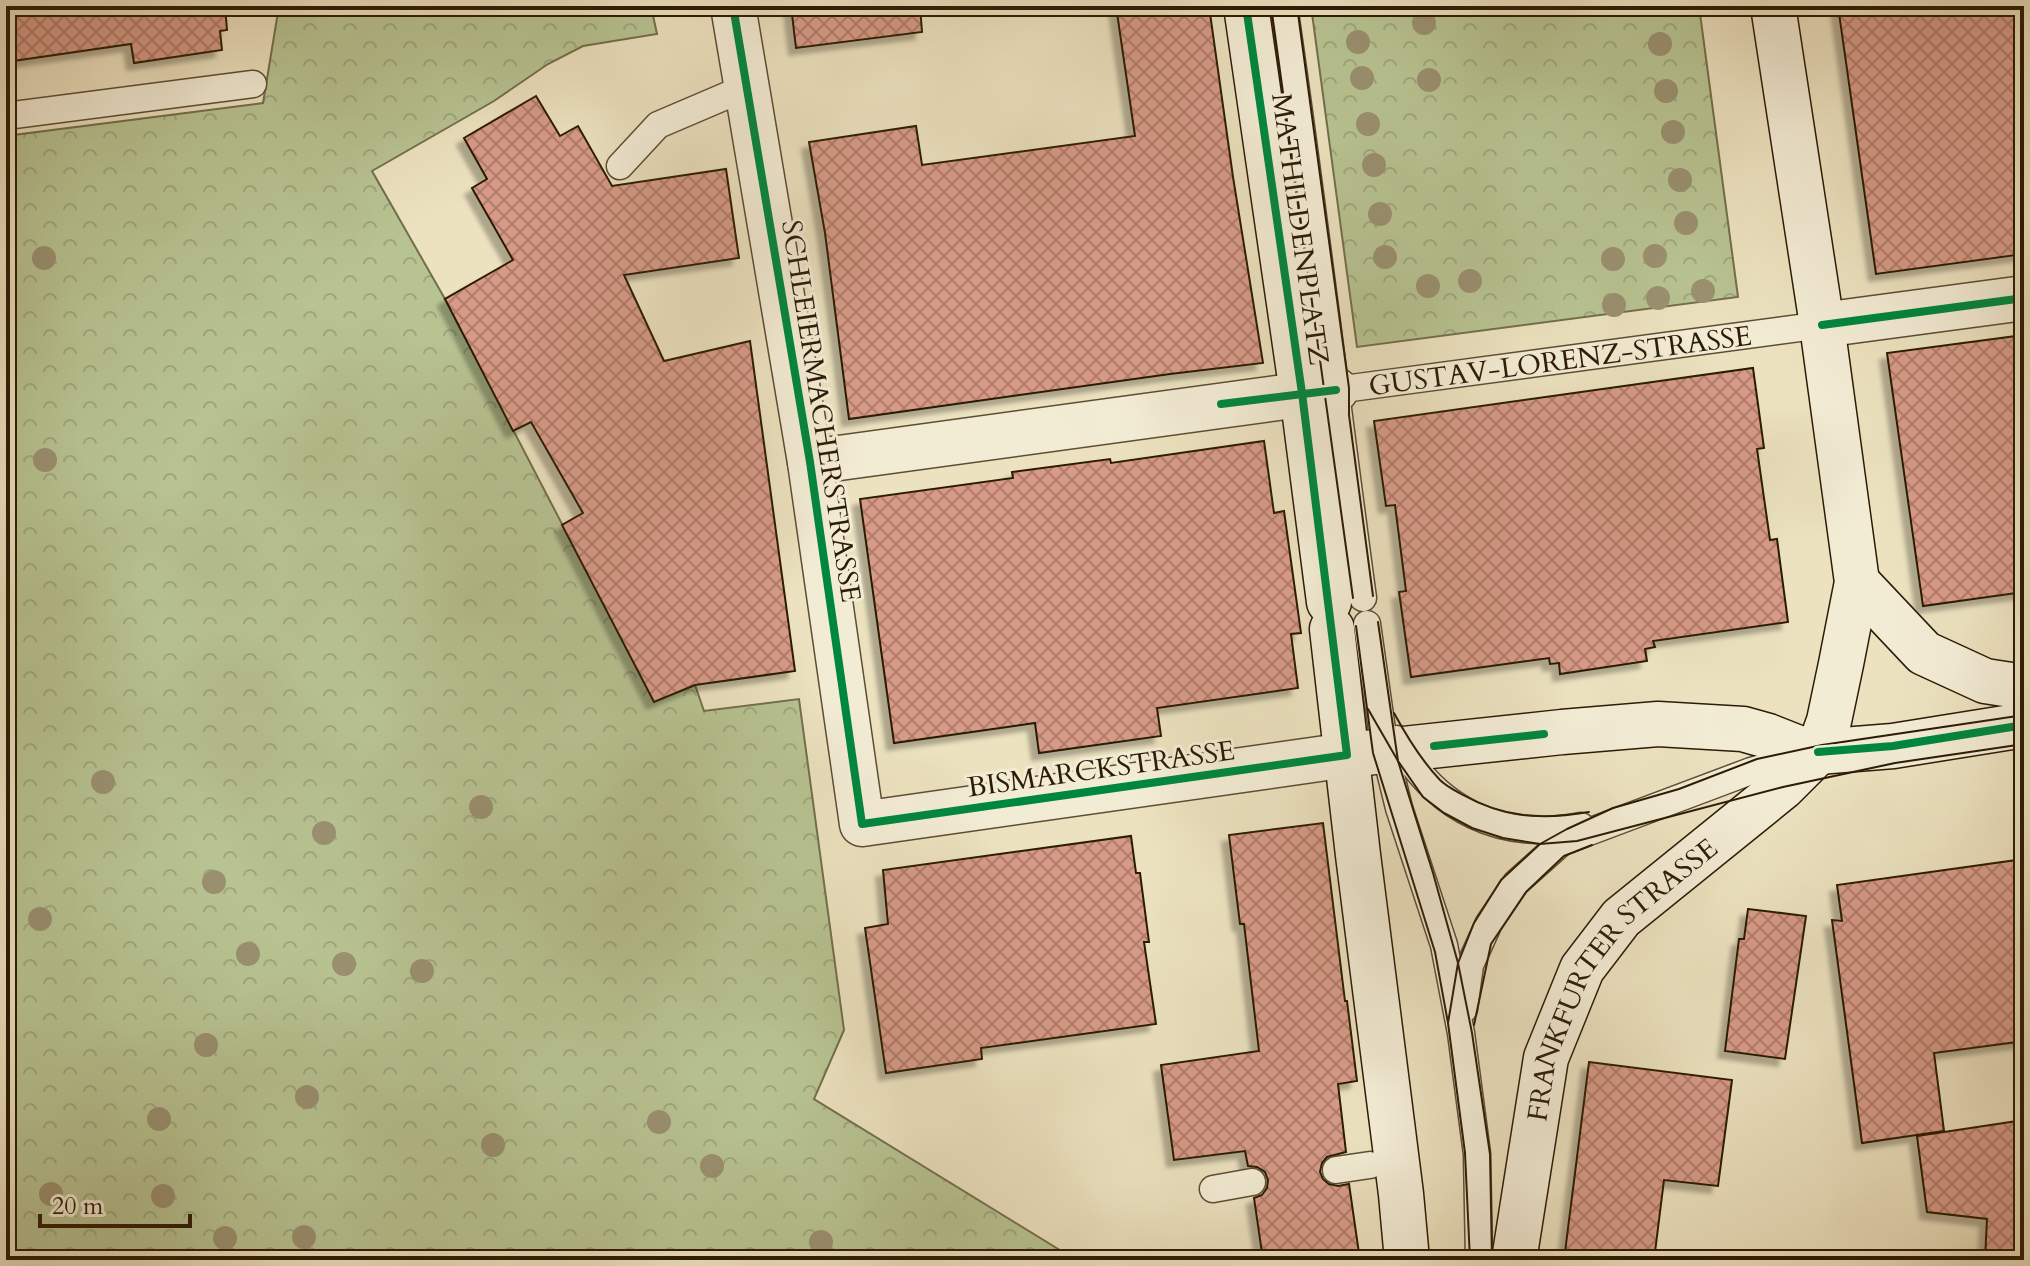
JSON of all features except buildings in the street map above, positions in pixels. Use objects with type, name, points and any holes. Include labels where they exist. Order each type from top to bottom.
[{"type":"street","name":"SCHLEIERMACHERSTRASSE","points":[[733,6],[810,462],[862,824]]},
{"type":"street","name":"MATHILDENPLATZ","points":[[1246,6],[1319,391],[1348,613],[1378,752]]},
{"type":"street","points":[[1773,6],[1822,325],[1857,582],[1829,721],[1818,752]]},
{"type":"street","name":"GUSTAV-LORENZ-STRASSE","points":[[1822,325],[2024,298]]},
{"type":"street","name":"GUSTAV-LORENZ-STRASSE","points":[[810,462],[1319,391]]},
{"type":"street","points":[[1857,582],[1924,653],[1985,681],[2024,687]]},
{"type":"street","name":"BISMARCKSTRASSE","points":[[862,824],[1378,752],[1562,732],[1658,724],[1743,729],[1818,752],[1893,746],[2024,725]]},
{"type":"street","points":[[1378,752],[1399,1178],[1407,1260]]},
{"type":"street","name":"FRANKFURTER STRASSE","points":[[1514,1260],[1546,1058],[1582,969],[1621,918],[1783,787],[1818,752]]},
{"type":"lane","name":"MATHILDENPLATZ","points":[[1284,6],[1319,391]]},
{"type":"lane","points":[[6,116],[253,84]]},
{"type":"lane","points":[[620,166],[658,125],[747,87]]},
{"type":"lane","name":"GUSTAV-LORENZ-STRASSE","points":[[1319,391],[1822,325]]},
{"type":"lane","name":"MATHILDENPLATZ","points":[[1348,613],[1379,708],[1378,752]]},
{"type":"lane","points":[[1378,752],[1420,776],[1445,799],[1504,827],[1567,829],[1628,816]]},
{"type":"lane","points":[[1378,752],[1444,945],[1461,1033],[1477,1154],[1479,1260]]},
{"type":"lane","points":[[1461,1033],[1470,965],[1489,923],[1516,883],[1562,842],[1751,771],[1818,752]]},
{"type":"lane","points":[[1336,1170],[1370,1165]]},
{"type":"lane","points":[[1213,1189],[1252,1182]]},
{"type":"green space","points":[[279,6],[651,6],[657,34],[583,46],[372,171],[445,299],[654,701],[695,685],[704,711],[799,699],[844,1030],[814,1099],[1076,1260],[6,1260],[6,136],[263,103]]},
{"type":"green space","points":[[1311,6],[1699,6],[1738,297],[1357,347]]},
{"type":"tram line","points":[[1271,6],[1353,598]]},
{"type":"tram line","points":[[1297,6],[1349,388],[1349,415],[1373,596]]},
{"type":"tram line","points":[[1378,622],[1398,761],[1458,963],[1472,1033],[1490,1154],[1492,1260]]},
{"type":"tram line","points":[[1356,626],[1373,753],[1435,952],[1448,1023],[1465,1153],[1470,1260]]},
{"type":"tram line","points":[[1368,709],[1423,797],[1472,828],[1503,838],[1540,844],[1577,841],[1783,787],[1895,763],[2024,744]]},
{"type":"tram line","points":[[1394,713],[1433,772],[1461,794],[1493,808],[1524,815],[1555,816],[1589,812]]},
{"type":"tram line","points":[[1448,1023],[1458,963],[1474,923],[1501,880],[1540,844],[1567,829],[1613,808],[1679,789],[1757,759],[1822,745],[2024,715]]},
{"type":"tram line","points":[[1474,1025],[1491,944],[1526,892],[1564,856],[1592,845]]},
{"type":"cycle path","points":[[733,6],[810,462],[862,824],[1347,755],[1302,393],[1246,6]]},
{"type":"cycle path","points":[[1822,325],[2024,298]]},
{"type":"cycle path","points":[[1221,404],[1336,390]]},
{"type":"cycle path","points":[[1818,752],[1893,746],[2024,725]]},
{"type":"cycle path","points":[[1434,746],[1544,734]]}]
